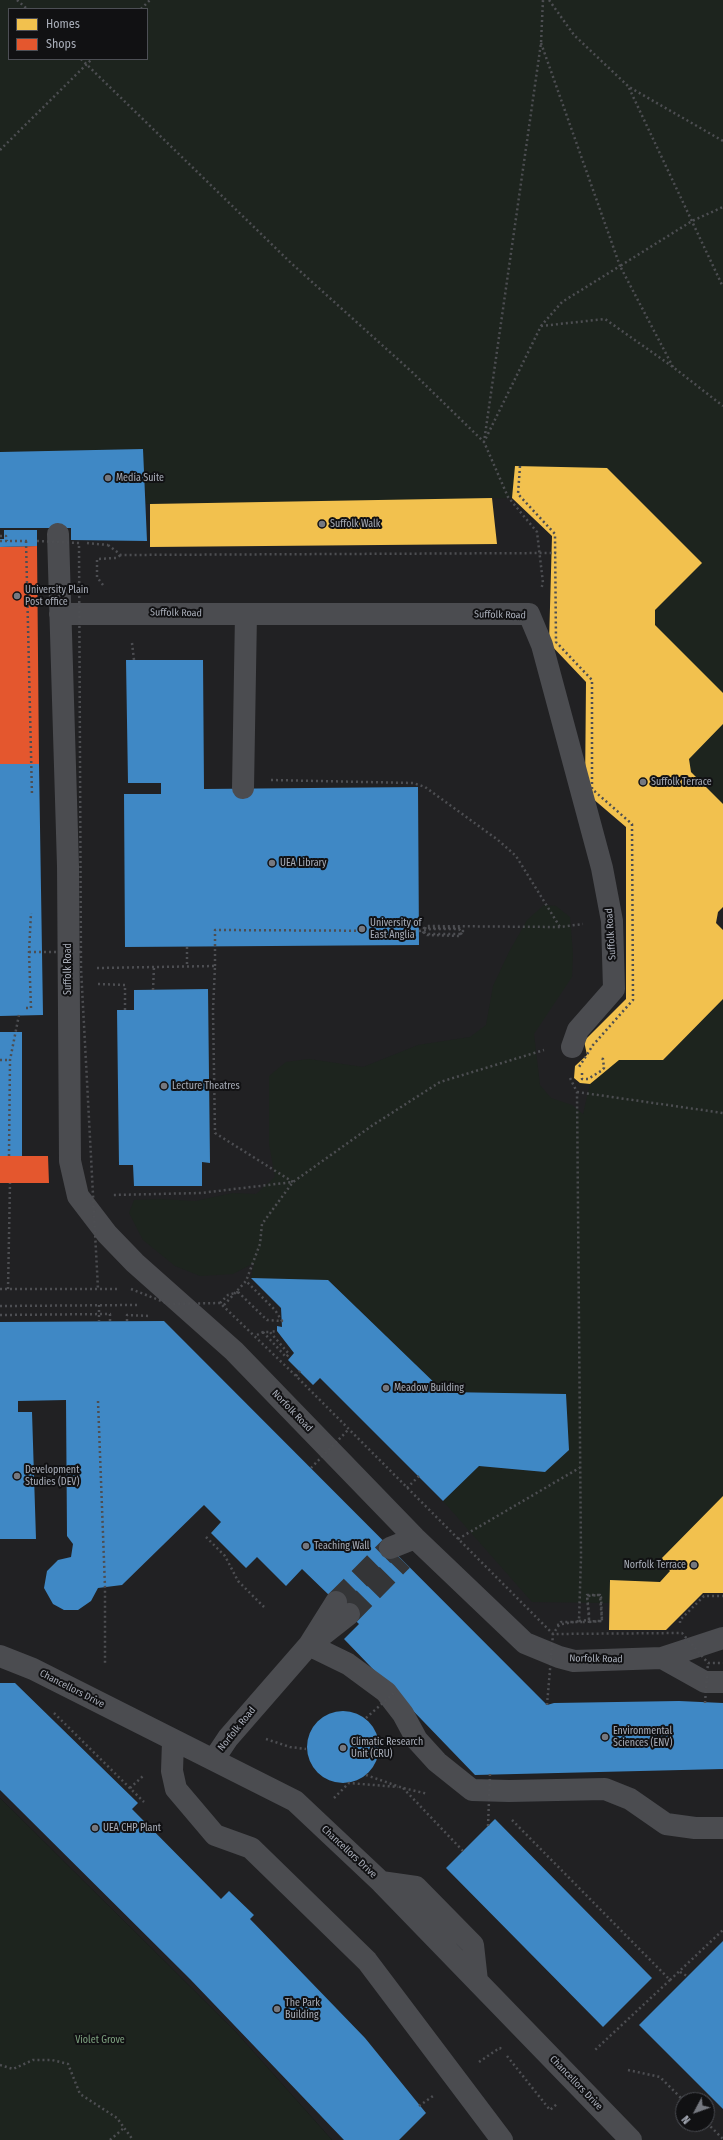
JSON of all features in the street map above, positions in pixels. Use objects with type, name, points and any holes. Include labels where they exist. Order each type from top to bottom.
[{"type":"lane","name":"Suffolk Road","points":[[58,534],[68,866],[74,976],[70,1161],[107,1234],[136,1263],[165,1287]]},
{"type":"lane","name":"Suffolk Road","points":[[60,614],[530,614],[542,645],[602,868],[612,921],[614,989],[561,1048]]},
{"type":"lane","points":[[244,784],[246,614]]},
{"type":"lane","name":"Norfolk Road","points":[[165,1287],[234,1351],[415,1538],[525,1643],[559,1657],[574,1661],[662,1658],[723,1638]]},
{"type":"lane","points":[[396,1554],[415,1538]]},
{"type":"lane","name":"Norfolk Road","points":[[214,1759],[228,1738],[342,1608]]},
{"type":"lane","points":[[309,1645],[348,1664],[386,1692],[403,1714],[417,1740],[437,1762],[472,1790],[509,1791],[605,1789],[630,1799],[666,1824],[695,1828],[723,1828]]},
{"type":"lane","name":"Chancellors Drive","points":[[0,1656],[34,1669],[173,1741],[214,1759],[295,1802],[381,1882],[416,1887],[473,1945],[477,1981],[631,2140]]},
{"type":"lane","points":[[662,1658],[705,1682],[723,1682]]},
{"type":"lane","points":[[173,1741],[172,1771],[176,1789],[215,1835],[251,1848],[367,1961],[502,2140]]},
{"type":"path","points":[[17,0],[26,8]]},
{"type":"path","points":[[142,8],[150,0]]},
{"type":"path","points":[[484,442],[541,43],[543,0]]},
{"type":"path","points":[[550,0],[574,35],[629,87],[723,141]]},
{"type":"path","points":[[541,43],[620,266],[673,367]]},
{"type":"path","points":[[82,60],[285,258],[412,372],[484,442],[508,496],[537,532],[544,583],[530,614]]},
{"type":"path","points":[[0,150],[91,60]]},
{"type":"path","points":[[629,87],[723,287]]},
{"type":"path","points":[[484,442],[541,326],[562,302],[692,221],[723,206]]},
{"type":"path","points":[[541,326],[605,319],[673,367],[723,406]]},
{"type":"path","points":[[520,466],[518,494],[555,534],[556,642],[592,680],[592,789],[632,824],[633,1000],[593,1045],[579,1067]]},
{"type":"path","points":[[0,536],[6,536],[7,541]]},
{"type":"path","points":[[0,541],[26,541],[32,796]]},
{"type":"path","points":[[37,541],[108,545],[121,555]]},
{"type":"path","points":[[79,543],[81,952],[74,976],[98,1289]]},
{"type":"path","points":[[97,577],[97,559],[116,558],[121,555],[556,553]]},
{"type":"path","points":[[244,784],[413,783],[425,787],[516,856],[560,926]]},
{"type":"path","points":[[26,1008],[32,1008],[29,952],[31,913]]},
{"type":"path","points":[[293,1182],[215,1133],[213,1010],[215,930],[419,931],[425,930],[431,929],[459,929],[462,932],[460,936],[427,935],[423,932],[424,928],[430,928],[459,928],[463,931],[460,934],[427,934],[424,932],[426,926],[560,926],[612,921]]},
{"type":"path","points":[[187,947],[187,966]]},
{"type":"path","points":[[29,952],[81,952]]},
{"type":"path","points":[[96,968],[215,966]]},
{"type":"path","points":[[153,990],[154,967]]},
{"type":"path","points":[[74,976],[88,968]]},
{"type":"path","points":[[74,976],[89,984]]},
{"type":"path","points":[[96,984],[125,985],[125,1010]]},
{"type":"path","points":[[9,1156],[10,1060],[19,1015]]},
{"type":"path","points":[[131,1289],[169,1304],[220,1303],[228,1295],[238,1292],[266,1320],[282,1321],[275,1310],[246,1281],[260,1244],[262,1224],[293,1182],[373,1124],[440,1082],[517,1057],[561,1048]]},
{"type":"path","points":[[0,1060],[10,1060]]},
{"type":"path","points":[[579,1621],[582,1467],[577,1092],[723,1113]]},
{"type":"path","points":[[109,1195],[201,1192],[293,1182]]},
{"type":"path","points":[[8,1289],[10,1184]]},
{"type":"path","points":[[0,1289],[111,1289]]},
{"type":"path","points":[[220,1303],[296,1376],[348,1430],[553,1634],[682,1633]]},
{"type":"path","points":[[98,1305],[99,1321]]},
{"type":"path","points":[[0,1306],[126,1305]]},
{"type":"path","points":[[0,1315],[110,1314],[110,1321]]},
{"type":"path","points":[[127,1321],[127,1315],[149,1316]]},
{"type":"path","points":[[270,1332],[289,1354],[286,1357],[263,1332],[276,1331]]},
{"type":"path","points":[[98,1401],[105,1587],[105,1665]]},
{"type":"path","points":[[311,1468],[348,1430]]},
{"type":"path","points":[[415,1538],[453,1542],[582,1467]]},
{"type":"path","points":[[407,1489],[420,1476]]},
{"type":"path","points":[[206,1537],[225,1556],[238,1581],[264,1607]]},
{"type":"path","points":[[574,1661],[549,1626],[588,1620],[587,1595],[600,1594]]},
{"type":"path","points":[[547,1705],[553,1634],[561,1622],[602,1621],[600,1594]]},
{"type":"path","points":[[600,1594],[602,1621],[589,1622],[587,1596],[600,1594]]},
{"type":"path","points":[[723,1596],[704,1596],[680,1620],[682,1633],[708,1662],[723,1663]]},
{"type":"path","points":[[705,1703],[708,1662]]},
{"type":"path","points":[[366,1718],[396,1690]]},
{"type":"path","points":[[48,1707],[144,1802]]},
{"type":"path","points":[[265,1738],[290,1747],[306,1749]]},
{"type":"path","points":[[488,1826],[490,1774]]},
{"type":"path","points":[[366,1775],[402,1788],[463,1851]]},
{"type":"path","points":[[329,1803],[349,1783],[402,1788],[434,1795]]},
{"type":"path","points":[[488,1808],[496,1810]]},
{"type":"path","points":[[509,1818],[670,1980]]},
{"type":"path","points":[[595,2050],[680,1972],[723,1930]]},
{"type":"path","points":[[680,1972],[687,1976]]},
{"type":"path","points":[[419,2106],[500,2048],[550,2110],[578,2086]]},
{"type":"path","points":[[0,2065],[13,2069],[33,2060],[52,2060],[68,2064],[80,2094],[117,2118],[133,2140]]},
{"type":"path","points":[[628,2070],[660,2077],[675,2092]]},
{"type":"path","points":[[110,2140],[125,2127]]},
{"type":"path","points":[[715,2132],[723,2139]]},
{"type":"shaded area","name":"University of East Anglia","points":[[0,0],[723,0],[723,2140],[332,2140],[236,2032],[0,1798]]},
{"type":"green space","points":[[0,0],[723,0],[723,693],[655,625],[655,610],[702,563],[607,468],[512,498],[146,504],[143,449],[0,452]]},
{"type":"green space","points":[[723,724],[723,804],[691,772],[689,759]]},
{"type":"green space","points":[[544,905],[556,906],[570,917],[573,954],[572,977],[534,1034],[540,1085],[551,1098],[572,1105],[583,1114],[590,1084],[619,1060],[663,1060],[723,999],[723,1496],[660,1560],[670,1571],[660,1582],[610,1580],[610,1603],[532,1602],[443,1501],[479,1466],[545,1472],[569,1450],[566,1394],[444,1392],[328,1280],[251,1278],[254,1263],[233,1274],[200,1276],[175,1266],[143,1240],[129,1213],[134,1200],[161,1199],[195,1201],[233,1193],[256,1194],[275,1177],[269,1144],[269,1076],[286,1062],[309,1059],[363,1067],[418,1045],[470,1037],[486,1025],[493,986],[509,952],[527,920]]},
{"type":"green space","name":"Violet Grove","points":[[0,1798],[236,2032],[332,2140],[0,2140]]},
{"type":"building: Homes","name":"Suffolk Terrace","points":[[515,466],[607,468],[702,563],[655,610],[655,625],[723,693],[723,724],[689,759],[691,772],[723,804],[723,907],[718,912],[716,923],[723,930],[723,999],[663,1060],[619,1060],[590,1084],[580,1083],[574,1078],[575,1066],[587,1055],[584,1041],[626,999],[626,827],[585,792],[586,682],[549,643],[552,536],[512,498]]},
{"type":"building: Homes","name":"Suffolk Walk","points":[[492,498],[497,544],[150,547],[150,504]]},
{"type":"building: Homes","name":"Norfolk Terrace","points":[[723,1496],[723,1593],[703,1593],[666,1630],[609,1630],[610,1580],[660,1582],[670,1571],[660,1560]]},
{"type":"building: Shops","points":[[37,546],[39,764],[25,764],[26,796],[0,796],[0,547]]},
{"type":"building: Shops","points":[[0,1156],[48,1156],[49,1183],[0,1183]]},
{"type":"building: Schools","points":[[143,449],[147,541],[71,540],[71,528],[0,528],[0,452]]},
{"type":"building: Schools","points":[[4,530],[37,530],[37,546],[0,547],[0,539],[4,539]]},
{"type":"building: Schools","name":"UEA Library","points":[[126,660],[203,660],[204,789],[418,787],[419,945],[125,947],[124,794],[161,794],[161,783],[128,783]]},
{"type":"building: Schools","points":[[0,764],[39,764],[43,1015],[0,1016]]},
{"type":"building: Schools","name":"Lecture Theatres","points":[[208,989],[210,1163],[202,1162],[202,1186],[134,1186],[133,1165],[119,1165],[117,1010],[134,1010],[134,990]]},
{"type":"building: Schools","points":[[0,1032],[22,1032],[22,1156],[0,1156]]},
{"type":"building: Schools","name":"Meadow Building","points":[[251,1278],[328,1280],[444,1392],[566,1394],[569,1450],[545,1472],[479,1466],[443,1501],[320,1378],[313,1385],[288,1360],[294,1353],[277,1331],[277,1326],[282,1327],[281,1308]]},
{"type":"building: Schools","name":"Teaching Wall","points":[[164,1321],[547,1705],[554,1703],[679,1701],[723,1703],[723,1769],[475,1775],[344,1639],[359,1624],[302,1569],[286,1586],[257,1557],[246,1568],[211,1533],[221,1522],[204,1505],[122,1585],[98,1588],[91,1601],[78,1610],[64,1610],[53,1604],[44,1588],[47,1571],[58,1560],[71,1557],[73,1544],[67,1536],[66,1400],[18,1401],[18,1412],[32,1412],[36,1539],[0,1539],[0,1322]]},
{"type":"building: Schools","points":[[0,1683],[15,1683],[138,1803],[132,1809],[221,1899],[229,1891],[254,1915],[250,1919],[365,2038],[426,2113],[399,2140],[344,2140],[190,1979],[0,1790]]},
{"type":"building: Schools","name":"Climatic Research Unit (CRU)","points":[[336,1711],[350,1711],[369,1721],[379,1740],[379,1754],[369,1773],[350,1783],[336,1783],[317,1773],[307,1754],[307,1740],[317,1721]]},
{"type":"building: Schools","points":[[495,1819],[652,1978],[603,2027],[446,1868]]},
{"type":"building: Schools","points":[[723,1941],[723,2109],[715,2101],[715,2092],[706,2092],[639,2025]]},
{"type":"tunnel","points":[[336,1602],[390,1548]]},
{"type":"tunnel","points":[[349,1614],[402,1560]]},
{"type":"place","name":"Media Suite","points":[[108,478]]},
{"type":"place","name":"Suffolk Walk","points":[[322,524]]},
{"type":"place","name":"University Plain Post office","points":[[17,596]]},
{"type":"place","name":"Suffolk Terrace","points":[[643,782]]},
{"type":"place","name":"UEA Library","points":[[272,863]]},
{"type":"place","name":"University of East Anglia","points":[[362,929]]},
{"type":"place","name":"Lecture Theatres","points":[[164,1086]]},
{"type":"place","name":"Meadow Building","points":[[386,1388]]},
{"type":"place","name":"Development Studies (DEV)","points":[[17,1476]]},
{"type":"place","name":"Teaching Wall","points":[[306,1546]]},
{"type":"place","name":"Norfolk Terrace","points":[[694,1565]]},
{"type":"place","name":"Environmental Sciences (ENV)","points":[[605,1737]]},
{"type":"place","name":"Climatic Research Unit (CRU)","points":[[343,1748]]},
{"type":"place","name":"UEA CHP Plant","points":[[95,1828]]},
{"type":"place","name":"The Park Building","points":[[277,2009]]}]
